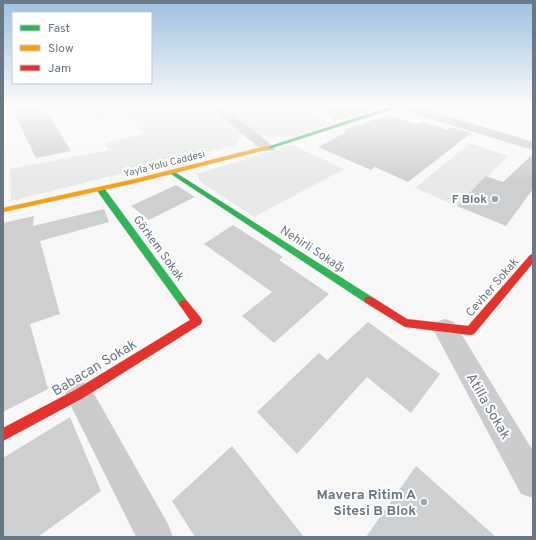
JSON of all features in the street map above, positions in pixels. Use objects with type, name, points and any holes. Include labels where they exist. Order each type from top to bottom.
[{"type":"street","points":[[247,132],[268,148]]},
{"type":"street","name":"Yayla Yolu Caddesi","points":[[3,210],[101,190],[173,173],[268,148],[319,132]]},
{"type":"street","points":[[487,132],[533,146]]},
{"type":"street","name":"Nehirli Sokağı","points":[[173,173],[405,323],[445,329]]},
{"type":"street","name":"Görkem Sokak","points":[[101,190],[197,321]]},
{"type":"street","name":"Cevher Sokak","points":[[445,329],[470,331],[533,257]]},
{"type":"street","name":"Babacan Sokak","points":[[3,435],[79,394],[197,321]]},
{"type":"street","name":"Atilla Sokak","points":[[445,329],[533,482]]},
{"type":"street","points":[[79,394],[155,537]]},
{"type":"shaded area","points":[[143,132],[240,132],[242,134],[236,145],[11,201],[10,169],[109,150],[105,143],[145,134]]},
{"type":"shaded area","points":[[254,132],[305,132],[290,137],[259,136]]},
{"type":"shaded area","points":[[470,143],[508,156],[457,206],[415,188]]},
{"type":"shaded area","points":[[292,145],[344,169],[254,217],[201,182],[197,174]]},
{"type":"building","points":[[23,132],[59,132],[71,151],[36,158]]},
{"type":"building","points":[[346,132],[471,133],[408,182],[375,167],[371,170],[318,147]]},
{"type":"building","name":"F Blok","points":[[533,154],[533,189],[506,226],[457,206],[486,176],[503,182]]},
{"type":"building","points":[[176,185],[195,197],[149,220],[131,206]]},
{"type":"building","points":[[104,209],[109,222],[40,241],[60,314],[30,324],[48,389],[3,412],[3,223],[34,216],[33,226]]},
{"type":"building","points":[[233,225],[283,257],[279,260],[329,294],[274,343],[242,316],[272,292],[204,244]]},
{"type":"building","points":[[368,322],[440,374],[411,413],[367,377],[297,454],[257,412],[319,353],[327,360]]},
{"type":"building","points":[[70,417],[101,491],[38,537],[3,537],[3,458]]},
{"type":"building","points":[[232,446],[304,537],[195,537],[172,501]]},
{"type":"building","name":"Mavera Ritim A Sitesi B Blok","points":[[416,466],[496,537],[366,537]]},
{"type":"traffic: fast","points":[[267,148],[317,132]]},
{"type":"traffic: fast","points":[[173,173],[369,300]]},
{"type":"traffic: fast","points":[[101,190],[184,304]]},
{"type":"traffic: slow","points":[[3,210],[135,181],[267,148]]},
{"type":"traffic: jam","points":[[369,300],[405,323],[470,331],[533,257]]},
{"type":"traffic: jam","points":[[3,435],[79,394],[197,321],[184,304]]},
{"type":"place","name":"F Blok","points":[[495,199]]},
{"type":"place","name":"Mavera Ritim A Sitesi B Blok","points":[[424,502]]}]
